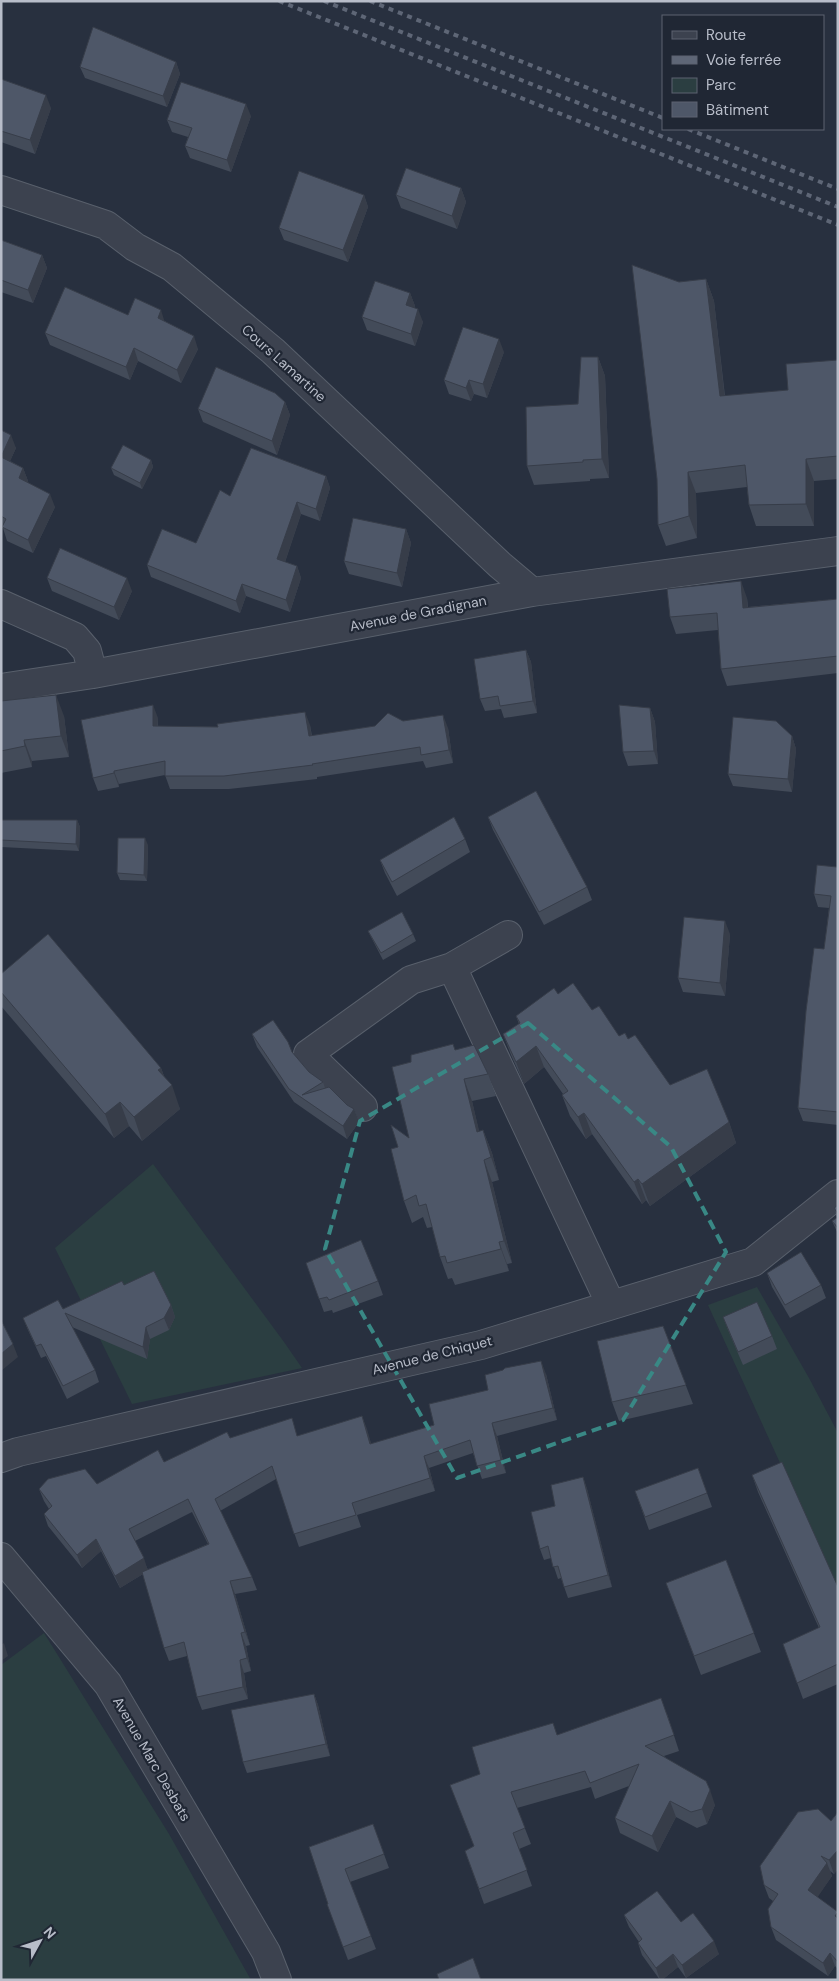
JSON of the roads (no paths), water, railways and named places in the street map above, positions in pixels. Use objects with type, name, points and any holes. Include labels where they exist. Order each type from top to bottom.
[{"type":"street","name":"Cours Lamartine","points":[[1,190],[106,225],[135,247],[172,267],[273,351],[500,565],[532,592]]},
{"type":"street","name":"Avenue de Gradignan","points":[[1,688],[93,674],[532,592],[838,551]]},
{"type":"street","points":[[1,604],[75,637],[87,651],[93,674]]},
{"type":"street","points":[[364,1107],[308,1054],[411,980],[452,966],[508,935]]},
{"type":"street","points":[[452,966],[611,1305]]},
{"type":"street","name":"Avenue de Chiquet","points":[[1,1458],[18,1452],[481,1345],[753,1262],[838,1194]]},
{"type":"street","name":"Avenue Marc Desbats","points":[[1,1556],[108,1684],[266,1952],[277,1980]]},
{"type":"railway","points":[[279,1],[838,225]]},
{"type":"railway","points":[[324,1],[838,207]]},
{"type":"railway","points":[[370,1],[662,118]]},
{"type":"railway","points":[[690,130],[838,189]]}]
